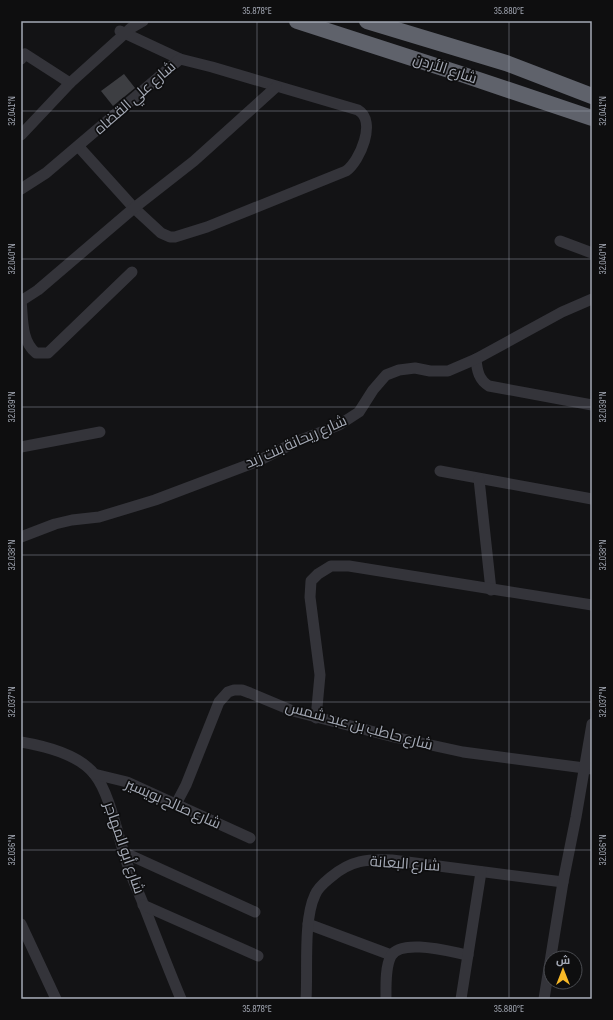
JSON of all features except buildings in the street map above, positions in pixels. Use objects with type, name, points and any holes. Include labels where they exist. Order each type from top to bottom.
[{"type":"highway","name":"شارع الأردن","points":[[297,21],[592,118]]},
{"type":"highway","name":"شارع الأردن","points":[[367,21],[398,26],[506,63],[592,96]]},
{"type":"street","points":[[21,135],[121,32],[143,21]]},
{"type":"street","points":[[121,32],[180,59]]},
{"type":"street","points":[[21,59],[25,54],[70,83]]},
{"type":"street","name":"شارع علي القضاه","points":[[21,189],[46,173],[180,59],[358,110],[363,113],[367,122],[367,128],[358,157],[353,165],[346,171],[194,232],[175,237],[165,236],[134,208]]},
{"type":"street","points":[[132,272],[48,353],[36,353],[26,342],[21,300],[38,290],[134,208],[194,161],[276,86]]},
{"type":"street","points":[[78,146],[134,208]]},
{"type":"street","points":[[560,241],[592,253]]},
{"type":"street","name":"شارع ريحانة بنت زيد","points":[[21,537],[55,524],[72,520],[99,517],[155,500],[258,461],[298,441],[340,425],[359,412],[373,390],[386,375],[399,370],[415,368],[430,371],[448,371],[476,359],[562,312],[592,299]]},
{"type":"street","points":[[476,359],[478,376],[489,386],[592,405]]},
{"type":"street","points":[[21,447],[100,432]]},
{"type":"street","points":[[440,471],[592,499]]},
{"type":"street","points":[[479,479],[491,590]]},
{"type":"street","points":[[316,718],[320,674],[310,597],[311,580],[331,566],[348,566],[592,605]]},
{"type":"street","name":"شارع حاطب بن عبد شمس","points":[[176,804],[186,785],[219,702],[228,692],[234,690],[250,692],[293,711],[316,718],[394,737],[463,752],[588,769]]},
{"type":"street","points":[[544,999],[563,882],[576,817],[588,769],[592,724]]},
{"type":"street","name":"شارع أبو المهاجر","points":[[21,742],[39,745],[69,756],[85,766],[94,774],[104,791],[123,852],[181,999]]},
{"type":"street","name":"شارع صالح بويسير","points":[[94,774],[127,782],[250,838]]},
{"type":"street","points":[[123,852],[255,912]]},
{"type":"street","name":"شارع البعانة","points":[[306,999],[308,924],[311,905],[315,894],[321,886],[346,866],[356,862],[369,860],[392,860],[563,882]]},
{"type":"street","points":[[460,999],[481,872]]},
{"type":"street","points":[[143,905],[258,956]]},
{"type":"street","points":[[21,924],[56,999]]},
{"type":"street","points":[[308,924],[391,955]]},
{"type":"street","points":[[386,999],[387,972],[391,955],[399,949],[408,946],[468,955]]}]
